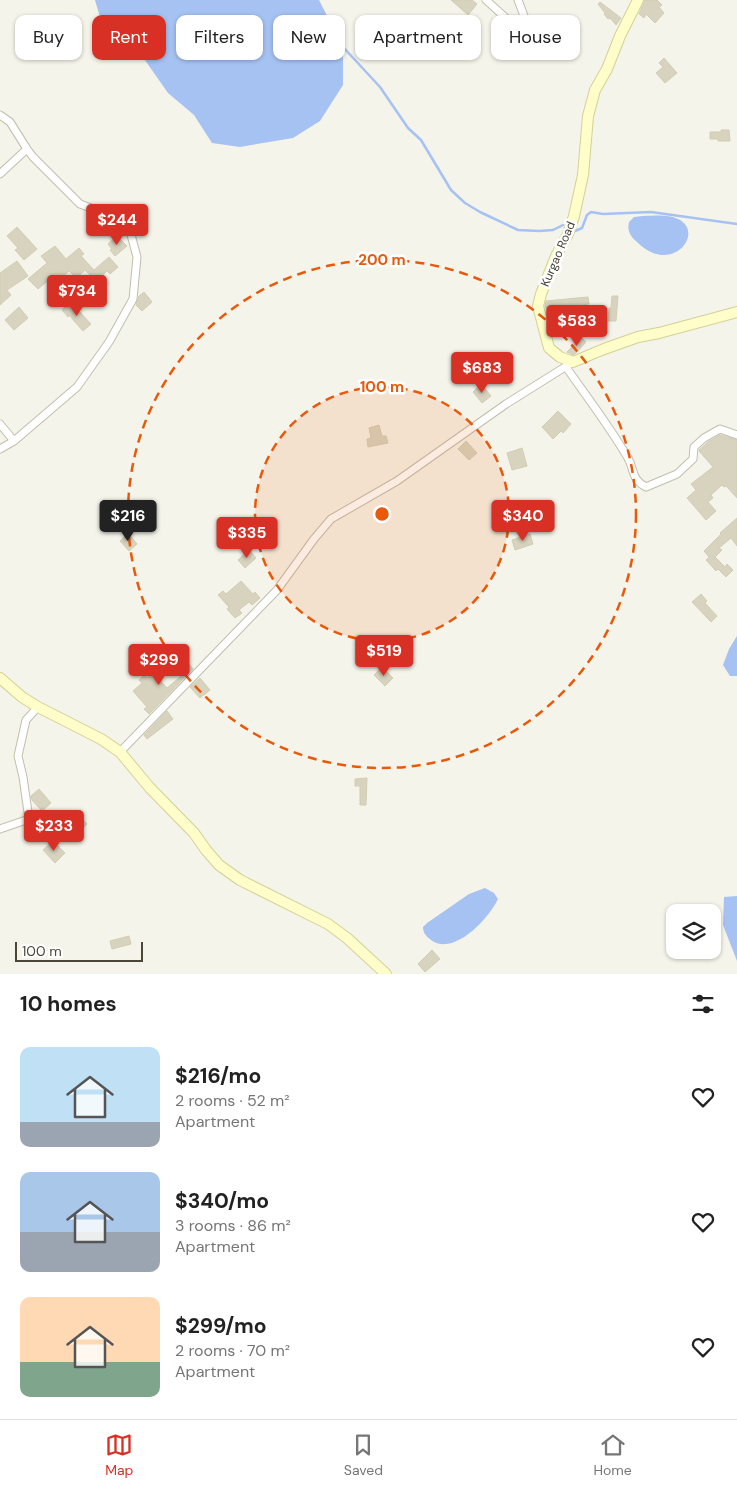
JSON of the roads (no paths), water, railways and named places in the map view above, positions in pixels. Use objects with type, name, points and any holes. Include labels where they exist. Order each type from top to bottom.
[{"type":"street","points":[[486,0],[508,20],[528,24],[518,0]]},
{"type":"street","name":"Kurgao Road","points":[[570,365],[549,348],[538,306],[556,256],[568,234],[574,216],[583,176],[588,116],[596,90],[638,0]]},
{"type":"street","points":[[0,115],[10,122],[27,149],[80,204],[109,215],[130,231],[137,257],[133,299],[108,342],[77,387],[14,441],[0,448]]},
{"type":"street","points":[[0,174],[27,149]]},
{"type":"street","points":[[120,752],[277,590],[314,538],[331,519],[397,480],[506,404],[570,365],[604,349],[638,337],[660,333],[737,312]]},
{"type":"street","points":[[570,365],[629,460],[637,482],[646,487],[677,474],[693,459],[694,447],[704,438],[720,429],[737,435]]},
{"type":"street","points":[[0,424],[14,441]]},
{"type":"street","points":[[0,678],[22,697],[38,707],[101,739],[120,752],[150,788],[194,833],[219,865],[240,880],[328,924],[348,938],[386,974]]},
{"type":"street","points":[[0,829],[29,818],[18,756],[26,720],[38,707]]},
{"type":"water","points":[[95,0],[319,0],[327,15],[273,15],[273,60],[343,60],[343,85],[320,121],[293,138],[240,147],[212,143],[194,115],[168,93],[145,60],[166,60],[166,15],[99,15]]},
{"type":"water","points":[[665,216],[678,219],[686,225],[687,241],[673,254],[662,255],[650,252],[635,240],[629,231],[629,222],[634,217]]},
{"type":"water","points":[[737,636],[737,676],[730,676],[723,665],[729,649]]},
{"type":"water","points":[[485,888],[494,893],[498,899],[487,916],[470,933],[460,940],[440,944],[426,936],[423,927],[427,923],[469,894]]},
{"type":"water","points":[[737,896],[737,961],[723,925],[724,897]]},
{"type":"waterway","points":[[345,49],[380,87],[408,128],[421,140],[451,190],[465,203],[518,230],[553,230],[563,225]]},
{"type":"waterway","points":[[575,231],[582,228],[587,215],[591,212],[603,214],[651,212],[737,224]]}]
